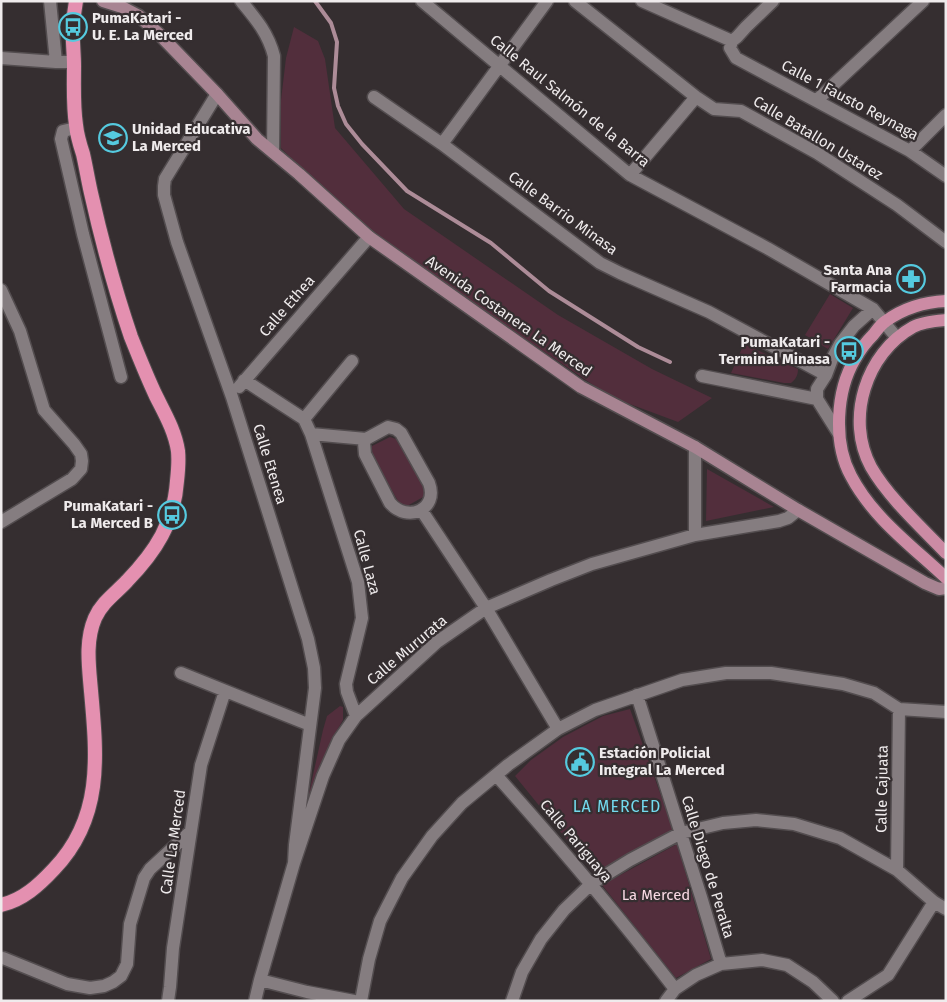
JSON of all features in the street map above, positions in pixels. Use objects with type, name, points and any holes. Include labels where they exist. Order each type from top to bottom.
[{"type":"highway","points":[[1,905],[28,894],[44,880],[62,860],[83,827],[92,796],[95,767],[88,658],[89,640],[94,619],[103,604],[140,568],[153,551],[164,534],[172,515],[176,495],[178,451],[171,426],[147,377],[114,285],[76,128],[72,27],[76,1]]},
{"type":"main road","name":"Avenida Costanera La Merced","points":[[103,1],[122,7],[139,16],[218,94],[257,139],[369,237],[581,387],[695,447],[798,510],[924,583],[939,589],[946,588]]},
{"type":"main road","points":[[946,301],[931,302],[908,308],[884,322],[866,343],[854,359],[847,376],[842,394],[839,434],[849,474],[862,497],[878,515],[946,578]]},
{"type":"main road","points":[[946,320],[935,320],[914,326],[897,338],[878,358],[862,396],[860,415],[862,440],[871,466],[886,488],[946,553]]},
{"type":"main road","points":[[928,561],[946,566]]},
{"type":"street","points":[[50,1],[56,62]]},
{"type":"street","points":[[241,1],[264,29],[271,43],[274,56],[273,152]]},
{"type":"street","name":"Calle Raul Salmón de la Barra","points":[[422,1],[630,176],[767,248],[873,309],[897,338]]},
{"type":"street","points":[[442,144],[547,1]]},
{"type":"street","name":"Calle Batallon Ustarez","points":[[575,1],[696,97],[714,109],[741,111],[817,153],[897,205],[946,242]]},
{"type":"street","points":[[642,1],[732,41],[773,1]]},
{"type":"street","points":[[817,100],[923,1]]},
{"type":"street","name":"Calle 1 Fausto Reynaga","points":[[732,41],[730,48],[736,58],[910,150],[946,176]]},
{"type":"street","points":[[1,58],[74,62]]},
{"type":"street","name":"Calle Etenea","points":[[218,94],[165,180],[164,195],[177,242],[232,397],[308,639],[314,668],[315,688],[294,863]]},
{"type":"street","name":"Calle Barrio Minasa","points":[[374,97],[442,144],[600,262],[620,273],[709,312],[826,375]]},
{"type":"street","points":[[630,176],[696,97]]},
{"type":"street","points":[[910,150],[946,115]]},
{"type":"street","points":[[76,128],[63,131],[61,139],[83,234],[121,377]]},
{"type":"street","name":"Calle Ethea","points":[[232,397],[244,380],[369,237]]},
{"type":"street","points":[[1,290],[20,332],[44,410],[74,444],[81,454],[82,461],[81,469],[72,479],[1,522]]},
{"type":"street","points":[[839,434],[817,399],[816,389],[826,375],[840,344],[854,326],[873,309]]},
{"type":"street","points":[[244,380],[304,419],[352,361]]},
{"type":"street","points":[[702,376],[817,399]]},
{"type":"street","name":"Calle Laza","points":[[304,419],[311,434],[358,582],[362,618],[346,684],[356,716]]},
{"type":"street","points":[[311,434],[366,439],[388,427],[396,429],[401,433],[432,489],[427,505],[422,510],[412,513],[404,512],[398,510],[390,503],[365,454],[364,443],[366,439]]},
{"type":"street","points":[[695,447],[695,535]]},
{"type":"street","points":[[422,510],[486,608],[558,729]]},
{"type":"street","name":"Calle Mururata","points":[[255,1001],[294,863],[323,776],[339,740],[356,716],[436,642],[486,608],[592,564],[695,535],[779,521],[788,518],[798,510]]},
{"type":"street","points":[[181,673],[310,725]]},
{"type":"street","points":[[361,1001],[369,959],[380,921],[402,878],[432,836],[462,803],[508,765],[558,729],[595,710],[682,680],[726,673],[770,673],[843,684],[874,692],[899,709],[946,712]]},
{"type":"street","name":"Calle La Merced","points":[[168,1001],[173,948],[201,764],[225,690]]},
{"type":"street","name":"Calle Diego de Peralta","points":[[637,695],[682,833],[721,964]]},
{"type":"street","name":"Calle Cajuata","points":[[898,870],[899,709]]},
{"type":"street","name":"Calle Pariguaya","points":[[496,775],[632,932],[675,989]]},
{"type":"street","points":[[512,1001],[522,972],[541,939],[564,910],[590,884],[630,860],[682,833],[723,823],[756,820],[794,824],[840,838],[898,870],[934,902],[946,909]]},
{"type":"street","points":[[3,958],[67,984],[90,988],[104,986],[113,982],[120,976],[127,964],[130,924],[144,878],[150,869],[190,832]]},
{"type":"street","points":[[848,1001],[888,975],[934,902]]},
{"type":"street","points":[[666,1001],[675,989],[696,975],[721,964],[762,960],[787,965],[813,982],[833,1001]]},
{"type":"street","points":[[260,980],[354,1001]]},
{"type":"green space","points":[[294,27],[318,41],[325,59],[335,128],[404,209],[558,315],[652,369],[712,398],[678,422],[611,397],[432,276],[378,237],[281,148],[281,100],[286,58]]},
{"type":"green space","points":[[830,294],[853,308],[828,349],[805,335]]},
{"type":"green space","points":[[744,344],[798,369],[797,375],[791,383],[784,383],[731,373]]},
{"type":"green space","points":[[390,437],[396,439],[424,487],[425,496],[407,506],[399,503],[371,453],[372,446]]},
{"type":"green space","points":[[707,469],[774,507],[706,521]]},
{"type":"green space","points":[[340,706],[343,707],[343,720],[333,737],[320,768],[308,810],[307,802],[327,716]]},
{"type":"green space","name":"La Merced","points":[[630,709],[674,832],[594,873],[515,776],[531,760],[563,737],[603,716]]},
{"type":"green space","name":"La Merced","points":[[677,844],[711,959],[676,978],[602,885]]},
{"type":"waterway","points":[[315,1],[331,23],[337,42],[334,88],[338,106],[346,124],[362,144],[407,191],[491,243],[549,291],[638,347],[670,362]]},
{"type":"place","name":"PumaKatari - U. E. La Merced","points":[[73,27]]},
{"type":"place","name":"Unidad Educativa La Merced","points":[[113,138]]},
{"type":"place","name":"Santa Ana Farmacia","points":[[911,279]]},
{"type":"place","name":"PumaKatari - Terminal Minasa","points":[[849,351]]},
{"type":"place","name":"PumaKatari - La Merced B","points":[[172,515]]},
{"type":"place","name":"Estación Policial Integral La Merced","points":[[580,762]]},
{"type":"district","name":"LA MERCED","points":[[617,806]]}]
